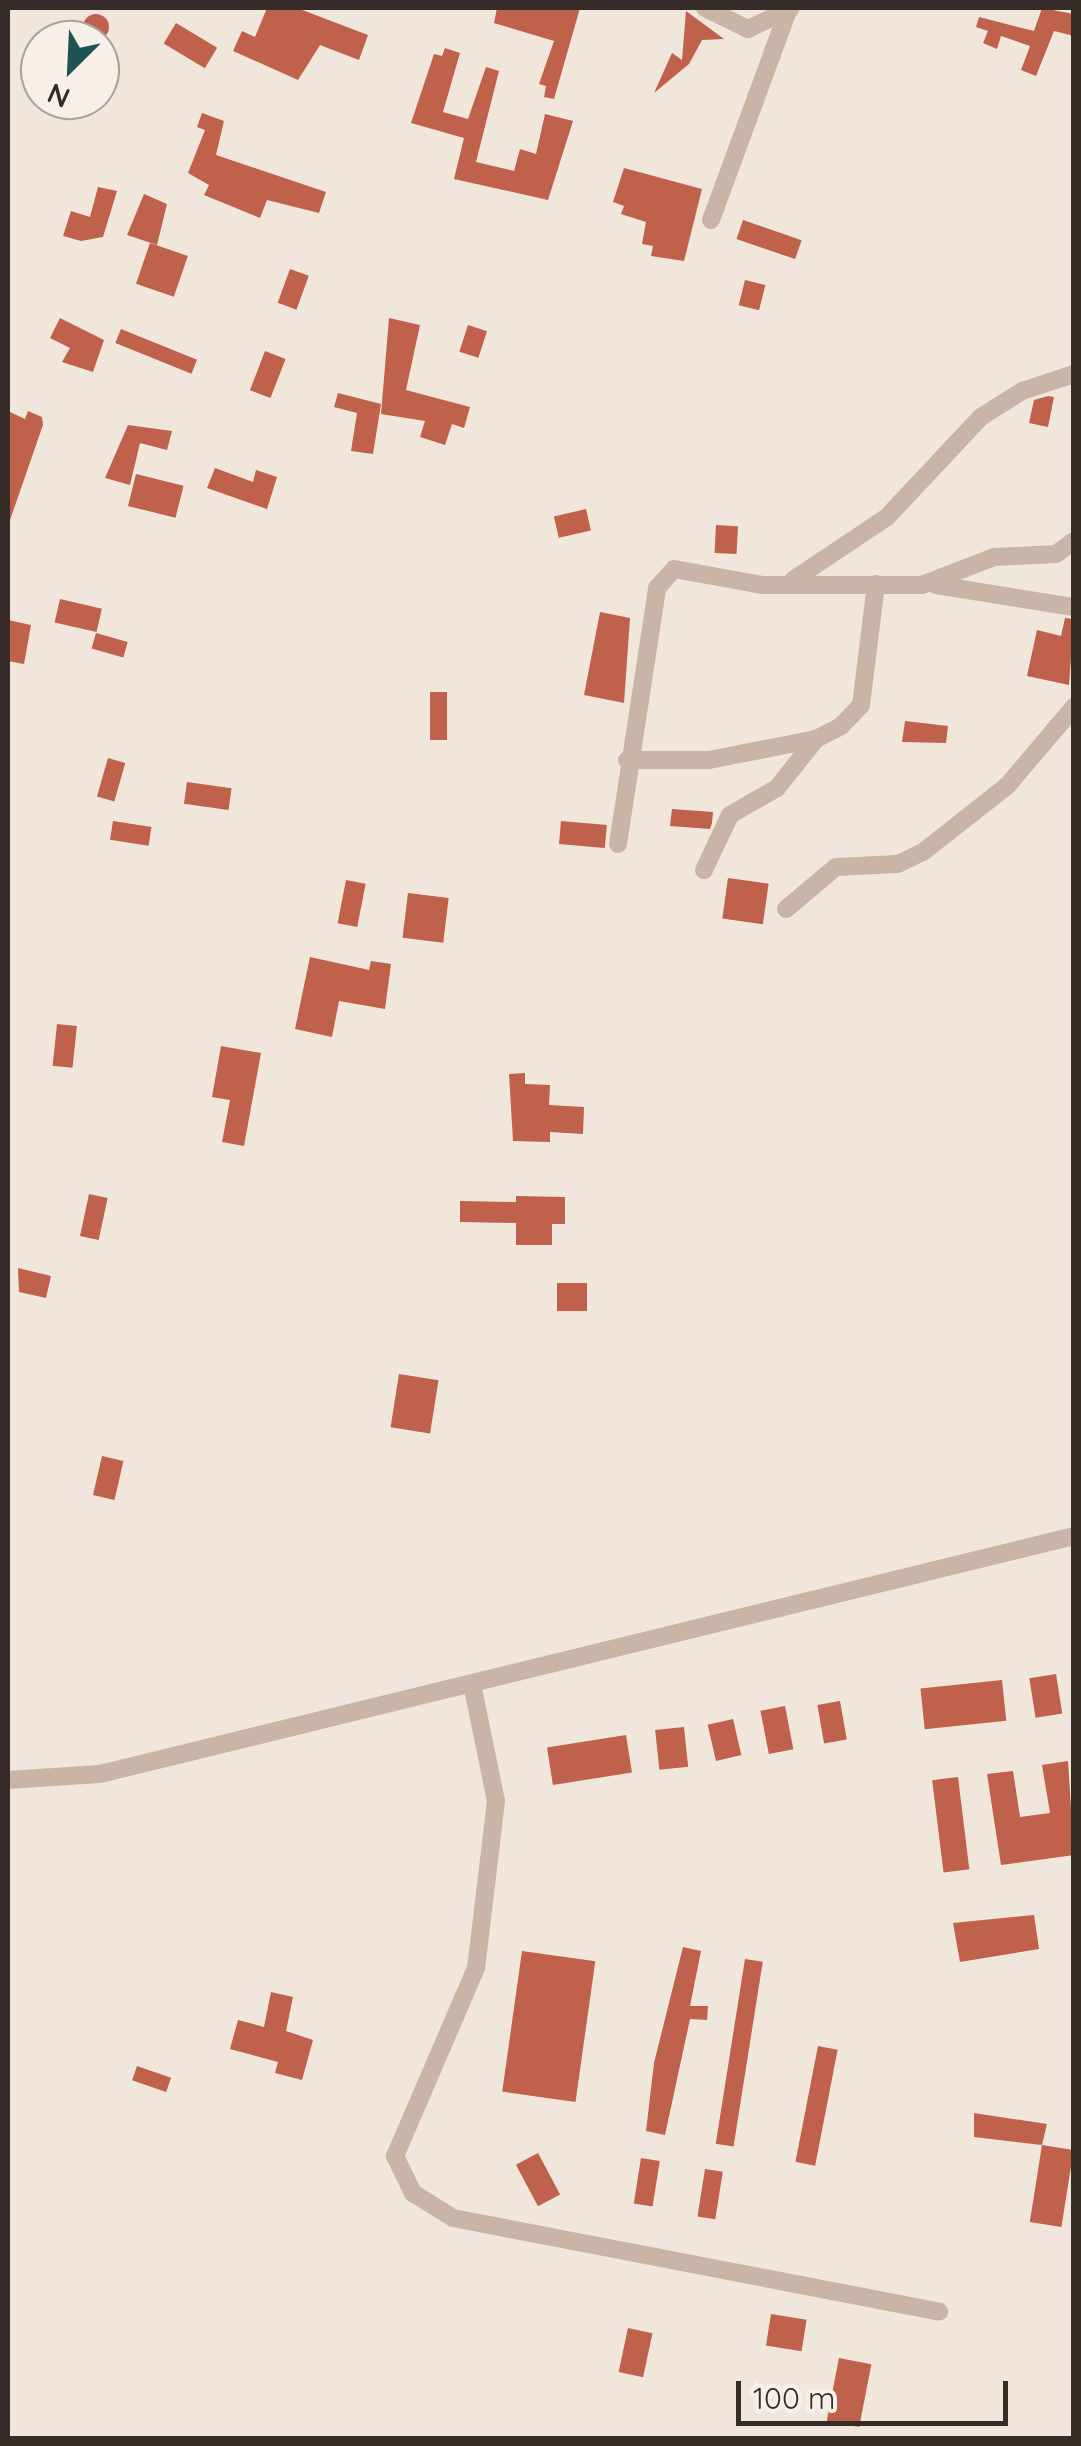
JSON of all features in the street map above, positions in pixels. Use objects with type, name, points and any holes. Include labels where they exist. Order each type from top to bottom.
[{"type":"street","points":[[705,8],[748,28],[790,8]]},
{"type":"street","points":[[711,220],[790,8]]},
{"type":"street","points":[[788,583],[887,517],[981,418],[1022,391],[1074,374]]},
{"type":"street","points":[[922,585],[994,557],[1056,554],[1074,541]]},
{"type":"street","points":[[618,844],[627,760],[656,627],[657,588],[674,569],[762,585],[922,585],[1074,606]]},
{"type":"street","points":[[704,870],[730,815],[777,788],[816,739],[860,705],[876,584]]},
{"type":"street","points":[[786,909],[836,867],[898,864],[924,852],[1008,786],[1074,706]]},
{"type":"street","points":[[627,760],[709,760],[816,739]]},
{"type":"street","points":[[8,1780],[100,1774],[1074,1536]]},
{"type":"street","points":[[472,1684],[496,1801],[476,1968],[394,2156],[413,2193],[453,2218],[939,2312]]},
{"type":"building","points":[[267,8],[297,8],[368,35],[359,60],[320,45],[298,80],[233,51],[242,31],[255,37]]},
{"type":"building","points":[[497,8],[580,8],[554,99],[544,97],[546,86],[539,84],[554,41],[494,23]]},
{"type":"building","points":[[1042,8],[1074,14],[1074,36],[1054,31],[1036,76],[1021,70],[1030,46],[1001,36],[997,49],[983,43],[988,31],[976,27],[979,17],[1034,31]]},
{"type":"building","points":[[686,11],[724,39],[702,40],[689,64],[654,93],[672,53],[682,60]]},
{"type":"building","points":[[96,14],[106,20],[86,20]]},
{"type":"building","points":[[176,23],[217,48],[205,68],[164,44]]},
{"type":"building","points":[[445,48],[460,53],[443,112],[468,119],[486,67],[499,71],[476,162],[514,171],[520,149],[536,154],[545,114],[573,121],[548,200],[454,179],[464,138],[411,123],[434,54],[442,56]]},
{"type":"building","points":[[202,113],[224,121],[216,155],[326,192],[319,213],[267,200],[260,218],[204,195],[209,185],[188,173],[205,130],[197,127]]},
{"type":"building","points":[[624,168],[702,189],[684,261],[651,256],[653,246],[642,244],[646,222],[621,214],[624,206],[613,202]]},
{"type":"building","points":[[98,187],[117,191],[103,237],[81,241],[63,236],[71,211],[90,217]]},
{"type":"building","points":[[144,194],[167,204],[157,245],[127,235]]},
{"type":"building","points":[[743,220],[802,240],[795,259],[736,239]]},
{"type":"building","points":[[150,243],[188,256],[174,297],[136,284]]},
{"type":"building","points":[[290,269],[309,276],[296,310],[278,303]]},
{"type":"building","points":[[745,280],[765,285],[759,310],[739,305]]},
{"type":"building","points":[[60,318],[104,340],[93,372],[62,362],[70,348],[50,338]]},
{"type":"building","points":[[389,318],[420,325],[406,390],[470,407],[464,428],[452,424],[445,445],[420,437],[425,421],[381,414]]},
{"type":"building","points":[[468,325],[487,331],[478,358],[459,352]]},
{"type":"building","points":[[121,329],[197,360],[191,374],[115,343]]},
{"type":"building","points":[[265,351],[286,359],[270,398],[250,390]]},
{"type":"building","points":[[338,393],[381,404],[373,454],[351,451],[357,413],[334,407]]},
{"type":"building","points":[[1054,397],[1048,427],[1029,423],[1034,400]]},
{"type":"building","points":[[8,411],[25,419],[28,411],[42,417],[43,425],[10,520]]},
{"type":"building","points":[[128,425],[172,431],[167,450],[140,443],[130,485],[105,478]]},
{"type":"building","points":[[215,468],[253,482],[256,470],[277,477],[267,509],[207,488]]},
{"type":"building","points":[[136,474],[184,486],[176,518],[128,506]]},
{"type":"building","points":[[586,509],[591,530],[559,538],[554,516]]},
{"type":"building","points":[[716,525],[738,526],[737,554],[715,553]]},
{"type":"building","points":[[60,599],[102,609],[96,632],[55,622]]},
{"type":"building","points":[[600,612],[630,618],[624,703],[584,695]]},
{"type":"building","points":[[1065,618],[1074,619],[1069,685],[1027,676],[1037,630],[1061,636]]},
{"type":"building","points":[[8,620],[31,625],[24,664],[8,661]]},
{"type":"building","points":[[96,633],[128,642],[123,657],[92,648]]},
{"type":"building","points":[[430,692],[447,692],[447,740],[430,740]]},
{"type":"building","points":[[905,721],[948,726],[946,743],[902,742]]},
{"type":"building","points":[[108,758],[125,763],[114,801],[97,796]]},
{"type":"building","points":[[187,782],[232,788],[229,810],[184,804]]},
{"type":"building","points":[[672,809],[713,812],[710,829],[670,826]]},
{"type":"building","points":[[113,821],[152,827],[149,846],[110,840]]},
{"type":"building","points":[[561,821],[607,825],[605,848],[559,844]]},
{"type":"building","points":[[728,878],[769,884],[763,924],[722,919]]},
{"type":"building","points":[[346,880],[366,884],[357,927],[338,923]]},
{"type":"building","points":[[408,893],[449,898],[443,943],[403,938]]},
{"type":"building","points":[[310,957],[369,970],[371,961],[391,964],[385,1009],[339,1001],[332,1037],[295,1029]]},
{"type":"building","points":[[57,1024],[77,1026],[73,1068],[53,1066]]},
{"type":"building","points":[[221,1046],[261,1053],[244,1146],[222,1142],[230,1100],[212,1097]]},
{"type":"building","points":[[525,1073],[525,1084],[550,1085],[549,1105],[584,1107],[583,1134],[550,1132],[550,1142],[513,1141],[509,1074]]},
{"type":"building","points":[[89,1194],[108,1198],[99,1240],[80,1236]]},
{"type":"building","points":[[516,1196],[565,1197],[565,1224],[552,1224],[552,1245],[516,1245],[516,1223],[460,1222],[460,1201],[516,1202]]},
{"type":"building","points":[[18,1268],[51,1276],[46,1298],[19,1292]]},
{"type":"building","points":[[557,1283],[587,1283],[587,1311],[557,1311]]},
{"type":"building","points":[[399,1374],[439,1380],[430,1434],[391,1427]]},
{"type":"building","points":[[102,1456],[123,1461],[114,1500],[93,1495]]},
{"type":"building","points":[[1056,1674],[1062,1714],[1036,1718],[1029,1678]]},
{"type":"building","points":[[1002,1680],[1006,1721],[925,1729],[920,1689]]},
{"type":"building","points":[[840,1701],[847,1739],[824,1743],[817,1705]]},
{"type":"building","points":[[785,1706],[793,1749],[769,1754],[760,1711]]},
{"type":"building","points":[[733,1719],[741,1755],[716,1761],[708,1725]]},
{"type":"building","points":[[684,1727],[688,1767],[659,1770],[655,1730]]},
{"type":"building","points":[[626,1735],[632,1773],[553,1785],[547,1748]]},
{"type":"building","points":[[1068,1761],[1074,1855],[1001,1865],[987,1774],[1013,1771],[1020,1817],[1050,1813],[1042,1765]]},
{"type":"building","points":[[958,1777],[969,1869],[944,1872],[932,1780]]},
{"type":"building","points":[[1034,1915],[1039,1949],[960,1962],[953,1923]]},
{"type":"building","points":[[683,1947],[701,1951],[690,2006],[708,2006],[707,2020],[690,2019],[665,2135],[646,2131],[654,2063]]},
{"type":"building","points":[[522,1951],[595,1961],[576,2102],[502,2092]]},
{"type":"building","points":[[745,1959],[763,1962],[734,2147],[716,2144]]},
{"type":"building","points":[[271,1992],[293,1997],[286,2031],[313,2040],[302,2080],[275,2073],[278,2062],[230,2049],[238,2020],[264,2027]]},
{"type":"building","points":[[818,2046],[838,2050],[815,2166],[795,2162]]},
{"type":"building","points":[[137,2066],[171,2078],[166,2092],[132,2080]]},
{"type":"building","points":[[974,2113],[1047,2124],[1042,2145],[974,2137]]},
{"type":"building","points":[[1042,2145],[1074,2150],[1061,2227],[1030,2222]]},
{"type":"building","points":[[538,2153],[560,2194],[538,2206],[516,2165]]},
{"type":"building","points":[[641,2158],[660,2161],[653,2206],[634,2203]]},
{"type":"building","points":[[705,2169],[723,2172],[715,2219],[697,2216]]},
{"type":"building","points":[[771,2314],[807,2320],[802,2351],[766,2346]]},
{"type":"building","points":[[628,2328],[652,2333],[643,2377],[619,2372]]},
{"type":"building","points":[[839,2358],[871,2364],[859,2427],[827,2421]]}]
